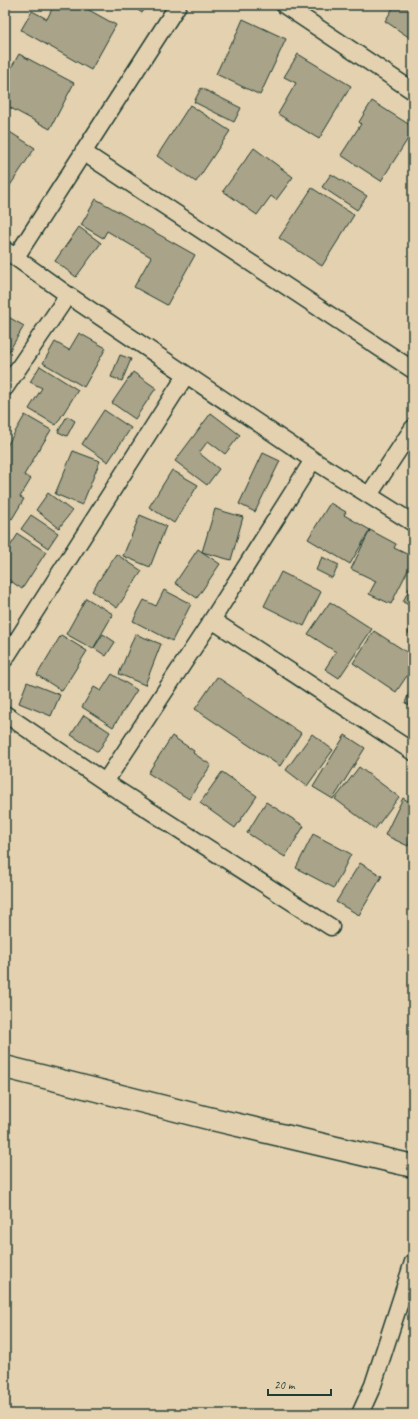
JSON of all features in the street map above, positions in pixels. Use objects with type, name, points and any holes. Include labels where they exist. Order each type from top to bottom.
[{"type":"main road","points":[[5,1067],[208,1118],[413,1166]]},
{"type":"street","points":[[178,5],[83,152],[10,254],[68,295],[313,460],[413,523]]},
{"type":"street","points":[[291,7],[413,91]]},
{"type":"street","points":[[83,152],[413,370]]},
{"type":"street","points":[[5,388],[68,295]]},
{"type":"street","points":[[5,659],[186,375]]},
{"type":"street","points":[[369,495],[413,428]]},
{"type":"street","points":[[106,782],[212,620],[313,460]]},
{"type":"street","points":[[212,620],[413,752]]},
{"type":"street","points":[[5,714],[106,782],[331,927]]},
{"type":"street","points":[[360,1414],[374,1385],[413,1262]]},
{"type":"building","points":[[54,5],[80,5],[116,25],[91,70],[21,30],[32,11],[47,19]]},
{"type":"building","points":[[131,5],[147,5],[142,13]]},
{"type":"building","points":[[395,5],[413,5],[413,40],[385,21]]},
{"type":"building","points":[[243,19],[286,39],[260,95],[216,74]]},
{"type":"building","points":[[19,54],[74,83],[50,129],[5,105],[5,76],[6,77]]},
{"type":"building","points":[[298,54],[351,86],[319,139],[278,114],[296,83],[284,77]]},
{"type":"building","points":[[201,88],[241,108],[234,122],[194,102]]},
{"type":"building","points":[[372,101],[413,127],[413,131],[381,181],[341,155],[361,124],[359,122]]},
{"type":"building","points":[[190,105],[230,131],[196,182],[157,156]]},
{"type":"building","points":[[5,129],[35,148],[9,187],[5,184]]},
{"type":"building","points":[[254,148],[293,177],[276,200],[271,196],[257,215],[223,191]]},
{"type":"building","points":[[331,174],[367,196],[357,210],[322,187]]},
{"type":"building","points":[[312,188],[354,215],[322,266],[279,238]]},
{"type":"building","points":[[96,199],[195,255],[167,305],[134,287],[151,257],[107,231],[103,238],[81,225]]},
{"type":"building","points":[[79,227],[101,243],[76,277],[55,261]]},
{"type":"building","points":[[5,315],[24,326],[5,358]]},
{"type":"building","points":[[79,333],[106,348],[84,387],[43,363],[55,342],[69,350]]},
{"type":"building","points":[[120,355],[131,359],[122,381],[111,377]]},
{"type":"building","points":[[40,366],[78,390],[56,425],[29,409],[42,388],[30,382]]},
{"type":"building","points":[[133,372],[156,388],[135,419],[112,403]]},
{"type":"building","points":[[104,410],[131,428],[108,462],[82,444]]},
{"type":"building","points":[[211,413],[240,435],[225,454],[208,441],[199,453],[219,469],[207,485],[175,461]]},
{"type":"building","points":[[25,415],[51,430],[24,475],[31,479],[20,497],[24,499],[12,519],[5,515],[5,449]]},
{"type":"building","points":[[67,416],[75,421],[67,436],[58,432]]},
{"type":"building","points":[[73,451],[100,461],[82,505],[55,494]]},
{"type":"building","points":[[263,453],[280,461],[255,512],[239,504]]},
{"type":"building","points":[[172,470],[198,485],[174,523],[149,507]]},
{"type":"building","points":[[48,493],[72,511],[59,528],[36,510]]},
{"type":"building","points":[[330,503],[346,512],[344,515],[370,530],[350,564],[308,539]]},
{"type":"building","points":[[215,509],[243,517],[231,560],[202,552]]},
{"type":"building","points":[[31,515],[58,533],[48,548],[21,529]]},
{"type":"building","points":[[140,515],[166,526],[150,567],[123,556]]},
{"type":"building","points":[[370,530],[396,544],[394,548],[413,557],[413,560],[391,604],[369,594],[376,581],[351,569]]},
{"type":"building","points":[[18,534],[46,552],[22,589],[5,577],[5,554]]},
{"type":"building","points":[[198,549],[220,564],[197,598],[175,583]]},
{"type":"building","points":[[116,554],[142,571],[117,608],[92,591]]},
{"type":"building","points":[[322,557],[339,565],[332,578],[316,570]]},
{"type":"building","points":[[281,572],[321,592],[304,626],[264,606]]},
{"type":"building","points":[[5,580],[11,583],[5,596]]},
{"type":"building","points":[[413,580],[413,607],[403,602]]},
{"type":"building","points":[[164,590],[191,604],[172,641],[133,621],[144,600],[156,606]]},
{"type":"building","points":[[86,598],[113,614],[93,649],[66,634]]},
{"type":"building","points":[[330,602],[372,629],[339,678],[325,669],[336,652],[308,634]]},
{"type":"building","points":[[413,621],[413,635],[408,633]]},
{"type":"building","points":[[374,631],[413,656],[413,667],[396,692],[353,663]]},
{"type":"building","points":[[103,634],[115,642],[106,656],[94,648]]},
{"type":"building","points":[[135,634],[161,644],[145,685],[119,674]]},
{"type":"building","points":[[61,635],[87,651],[62,691],[37,675]]},
{"type":"building","points":[[112,674],[137,690],[113,727],[82,707],[94,687],[101,691]]},
{"type":"building","points":[[217,677],[301,733],[280,766],[195,709]]},
{"type":"building","points":[[27,682],[60,695],[51,716],[19,703]]},
{"type":"building","points":[[413,683],[413,706],[405,703]]},
{"type":"building","points":[[84,715],[110,732],[98,752],[71,735]]},
{"type":"building","points":[[312,734],[333,750],[307,786],[286,770]]},
{"type":"building","points":[[345,735],[365,748],[333,799],[313,787]]},
{"type":"building","points":[[172,736],[211,765],[189,799],[148,773]]},
{"type":"building","points":[[359,767],[399,797],[375,829],[335,799]]},
{"type":"building","points":[[222,772],[257,796],[235,828],[200,803]]},
{"type":"building","points":[[403,798],[413,804],[413,836],[408,846],[385,835]]},
{"type":"building","points":[[266,802],[304,826],[285,857],[247,833]]},
{"type":"building","points":[[313,834],[351,854],[334,888],[296,868]]},
{"type":"building","points":[[360,863],[382,876],[359,915],[336,902]]}]
